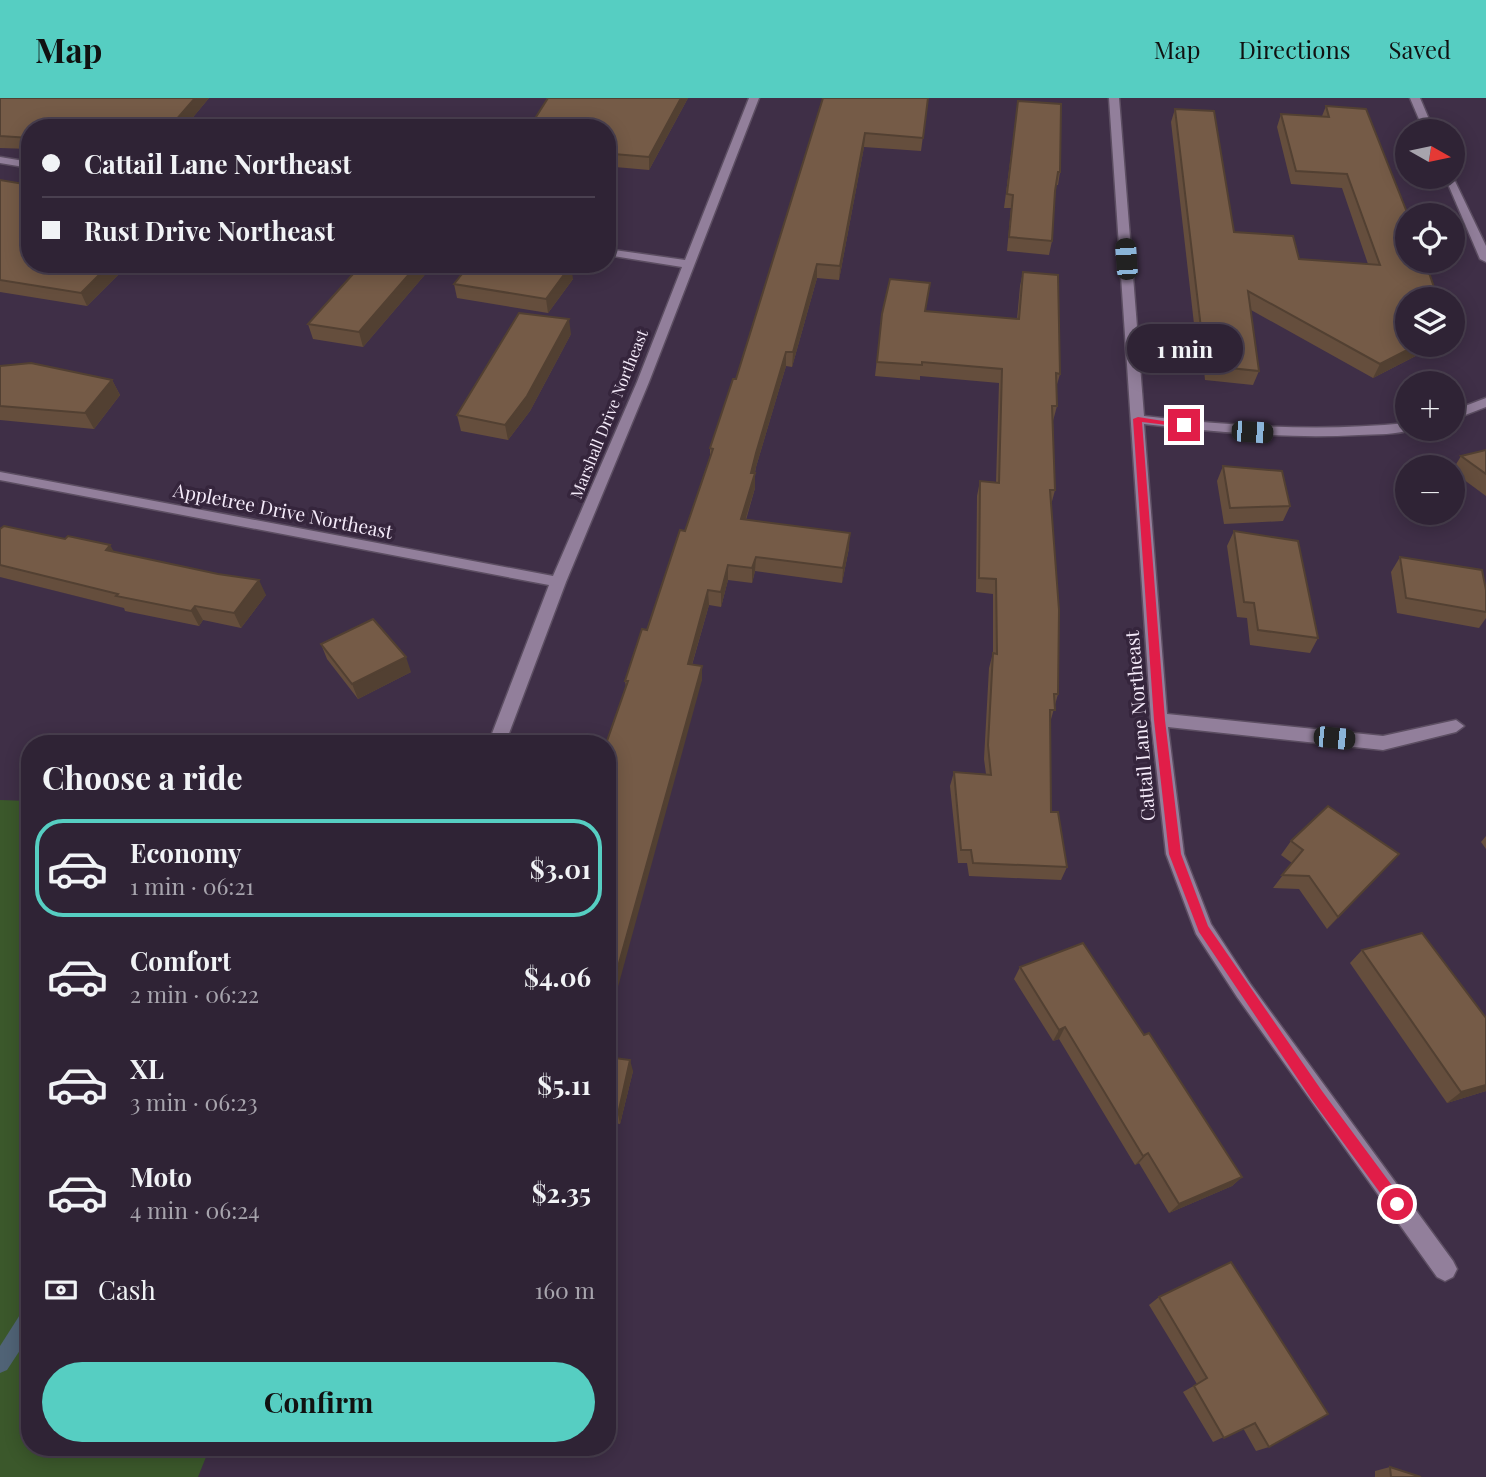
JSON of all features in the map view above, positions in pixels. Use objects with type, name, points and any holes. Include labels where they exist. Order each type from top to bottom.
[{"type":"street","name":"Marshall Drive Northeast","points":[[499,735],[558,582],[643,382],[754,98]]},
{"type":"street","name":"Cattail Lane Northeast","points":[[1114,98],[1159,720],[1175,854],[1203,928],[1317,1096],[1445,1269]]},
{"type":"street","points":[[1415,98],[1424,119]]},
{"type":"street","points":[[0,160],[21,163]]},
{"type":"street","points":[[1455,189],[1486,259]]},
{"type":"street","points":[[616,253],[688,264]]},
{"type":"street","points":[[1465,411],[1486,402]]},
{"type":"street","points":[[1138,419],[1297,435],[1395,428]]},
{"type":"street","name":"Appletree Drive Northeast","points":[[0,476],[558,582]]},
{"type":"street","points":[[1159,720],[1383,743],[1456,726]]},
{"type":"green space","points":[[0,800],[21,801],[21,1456],[206,1456],[198,1477],[0,1477]]},
{"type":"building","points":[[0,98],[195,98],[177,119],[21,119],[21,137],[0,136]]},
{"type":"building","points":[[548,98],[681,98],[649,157],[616,154],[616,119],[535,119]]},
{"type":"building","points":[[823,98],[928,98],[923,138],[865,133],[840,266],[817,264],[793,352],[786,352],[756,453],[751,473],[755,473],[741,519],[850,533],[843,568],[756,557],[752,568],[728,565],[721,592],[708,590],[688,664],[702,666],[616,974],[616,735],[609,735],[642,629],[647,630],[680,530],[685,531],[733,379],[736,379]]},
{"type":"building","points":[[1018,101],[1061,104],[1060,172],[1055,191],[1052,241],[1009,237],[1013,195],[1007,194]]},
{"type":"building","points":[[1326,106],[1366,109],[1395,182],[1395,189],[1398,189],[1403,203],[1395,203],[1395,273],[1429,273],[1434,287],[1395,287],[1395,356],[1380,364],[1248,291],[1259,371],[1211,366],[1208,346],[1203,345],[1175,109],[1214,111],[1234,232],[1293,236],[1299,259],[1380,265],[1347,174],[1296,171],[1281,114],[1329,117]]},
{"type":"building","points":[[0,180],[21,184],[21,273],[101,273],[81,293],[0,280]]},
{"type":"building","points":[[1023,272],[1058,275],[1060,374],[1056,373],[1057,406],[1052,406],[1055,490],[1050,490],[1059,610],[1058,694],[1054,694],[1055,710],[1050,710],[1051,812],[1058,812],[1067,867],[973,863],[971,850],[961,850],[954,772],[991,775],[988,745],[993,653],[997,654],[996,579],[979,578],[980,481],[999,483],[1002,369],[922,362],[922,365],[877,362],[882,314],[890,279],[930,283],[925,311],[1019,319]]},
{"type":"building","points":[[354,273],[410,273],[359,332],[308,324]]},
{"type":"building","points":[[463,273],[565,273],[546,299],[454,284]]},
{"type":"building","points":[[519,313],[569,319],[527,396],[505,425],[457,415]]},
{"type":"building","points":[[31,363],[112,380],[85,413],[0,406],[0,366]]},
{"type":"building","points":[[1486,450],[1486,474],[1465,459],[1465,455]]},
{"type":"building","points":[[1223,466],[1282,471],[1290,506],[1230,508]]},
{"type":"building","points":[[4,526],[65,539],[68,536],[110,545],[106,550],[259,580],[234,613],[195,606],[191,611],[116,596],[118,594],[0,565],[0,529]]},
{"type":"building","points":[[1234,531],[1298,541],[1318,638],[1258,630],[1254,603],[1244,602]]},
{"type":"building","points":[[1400,557],[1482,570],[1486,612],[1406,598]]},
{"type":"building","points":[[373,619],[406,657],[352,684],[321,644]]},
{"type":"building","points":[[1328,806],[1399,854],[1338,917],[1309,876],[1282,875],[1303,850],[1291,841]]},
{"type":"building","points":[[1422,933],[1486,1018],[1486,1085],[1461,1092],[1362,950]]},
{"type":"building","points":[[1083,943],[1144,1035],[1149,1033],[1242,1177],[1179,1204],[1148,1153],[1143,1156],[1065,1027],[1059,1030],[1020,967]]},
{"type":"building","points":[[616,1058],[630,1060],[616,1114]]},
{"type":"building","points":[[1231,1262],[1328,1414],[1269,1447],[1255,1423],[1224,1438],[1194,1386],[1207,1378],[1159,1297]]},
{"type":"building","points":[[1390,1467],[1421,1477],[1391,1477]]},
{"type":"waterway","points":[[0,1363],[21,1331]]},
{"type":"route","points":[[1184,425],[1138,419],[1159,720],[1169,822],[1175,854],[1203,928],[1317,1096],[1397,1204]]}]
